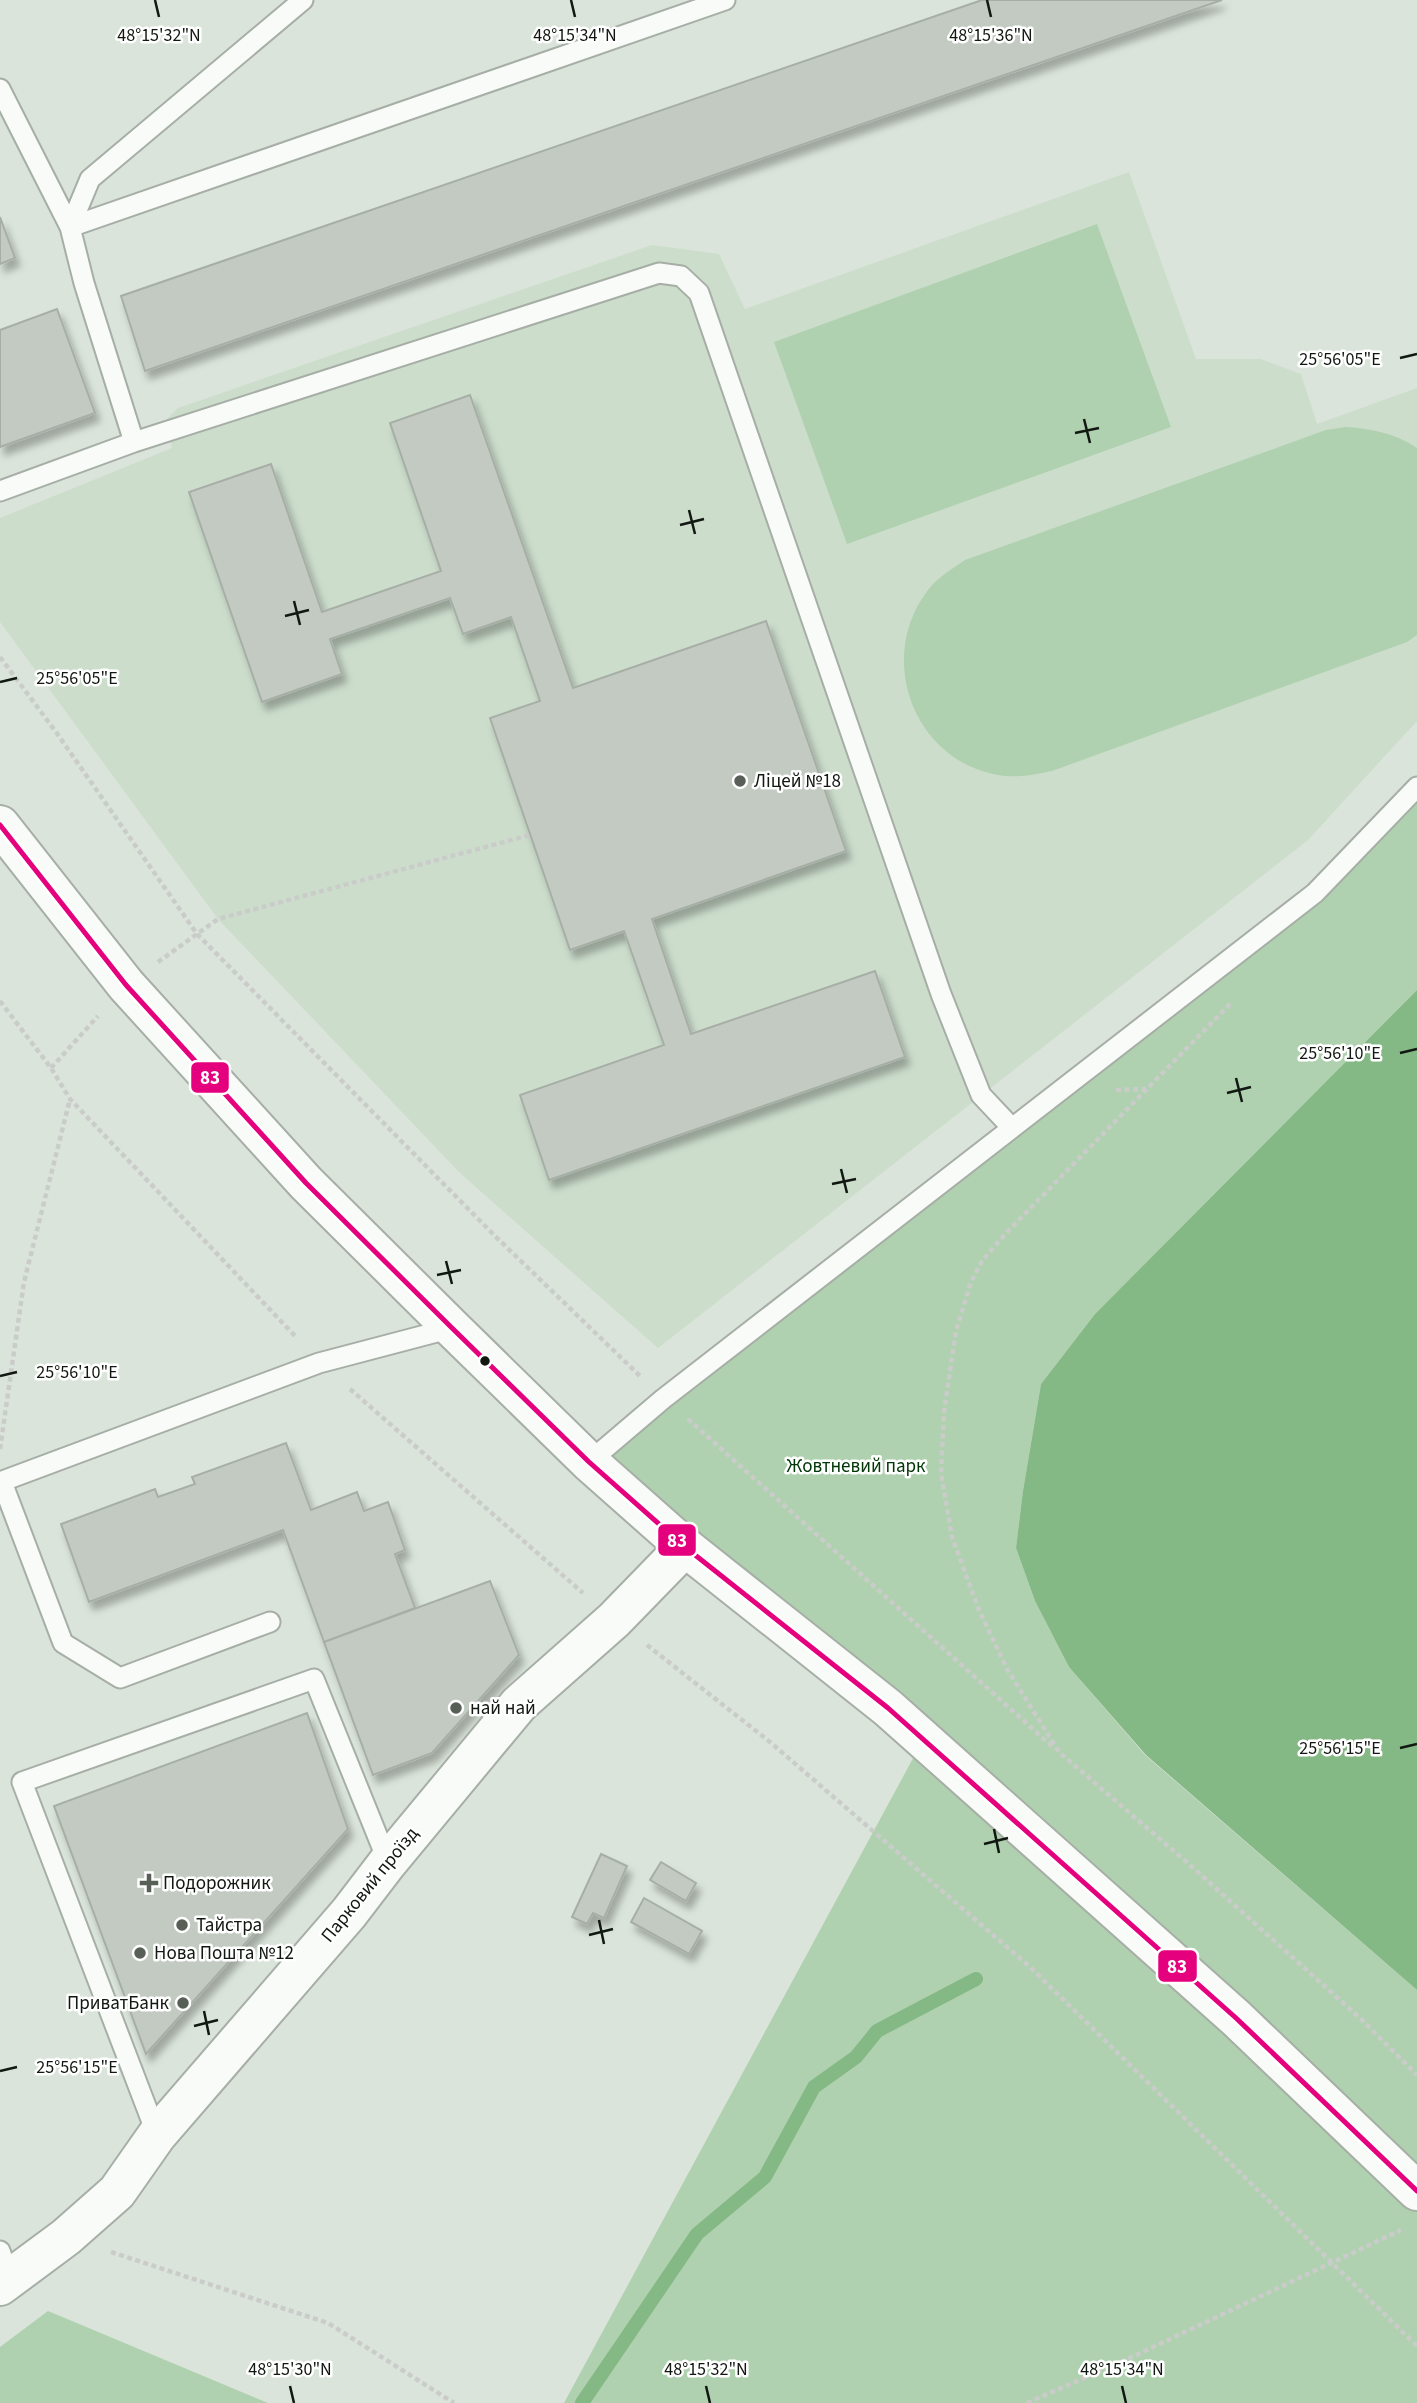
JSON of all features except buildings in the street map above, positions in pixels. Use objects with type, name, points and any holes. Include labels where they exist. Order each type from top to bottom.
[{"type":"main road","points":[[0,825],[126,985],[306,1183],[589,1462],[685,1546],[888,1708],[1236,2018],[1417,2191]]},
{"type":"main road","name":"Парковий проїзд","points":[[4,2272],[66,2237],[117,2192],[157,2135],[349,1913],[388,1862],[520,1704],[614,1620],[685,1546]]},
{"type":"lane","points":[[70,227],[90,179],[303,0]]},
{"type":"lane","points":[[70,227],[725,0]]},
{"type":"lane","points":[[0,89],[70,227],[84,283],[134,442]]},
{"type":"lane","points":[[0,491],[134,442],[659,273],[681,276],[699,293],[941,994],[981,1095],[1012,1128]]},
{"type":"lane","points":[[589,1462],[663,1399],[1315,893],[1417,787]]},
{"type":"lane","points":[[270,1622],[120,1678],[63,1643],[1,1482],[319,1363],[452,1328]]},
{"type":"lane","points":[[157,2135],[22,1782],[314,1679],[388,1862]]},
{"type":"path","points":[[0,657],[197,934],[495,1236],[663,1399],[1059,1752],[1190,1865],[1351,2010],[1417,2075]]},
{"type":"path","points":[[51,1068],[126,985],[219,919],[530,835]]},
{"type":"path","points":[[1059,1752],[1007,1669],[979,1610],[952,1537],[941,1472],[944,1412],[956,1331],[971,1282],[993,1246],[1234,999]]},
{"type":"path","points":[[0,1002],[51,1068],[70,1099],[319,1363],[614,1620],[770,1742],[1029,1966],[1417,2346]]},
{"type":"path","points":[[0,1450],[24,1282],[70,1099]]},
{"type":"path","points":[[1027,2403],[1132,2357],[1405,2229]]},
{"type":"path","points":[[66,2237],[328,2323],[454,2403]]},
{"type":"shaded area","name":"Ліцей №18","points":[[1129,172],[1196,359],[1261,359],[1301,374],[1317,424],[1417,388],[1417,721],[1308,840],[658,1348],[460,1173],[218,919],[0,622],[0,518],[172,448],[166,420],[178,408],[652,245],[719,254],[745,309]]},
{"type":"shaded area","points":[[1417,990],[1417,1990],[1146,1755],[1069,1667],[1035,1601],[1016,1548],[1041,1384],[1095,1314]]},
{"type":"green space","points":[[1097,224],[1171,427],[847,544],[774,342]]},
{"type":"green space","points":[[1346,427],[1383,433],[1417,448],[1417,635],[1407,642],[1052,771],[1037,774],[1000,775],[965,764],[941,747],[923,725],[911,700],[905,672],[905,644],[913,616],[928,590],[950,570],[965,560],[1326,430]]},
{"type":"green space","name":"Жовтневий парк","points":[[1417,792],[1417,990],[1095,1314],[1041,1384],[1016,1548],[1035,1601],[1069,1667],[1145,1755],[1417,1990],[1417,2403],[564,2403],[924,1738],[594,1460],[1316,896]]},
{"type":"green space","points":[[48,2311],[268,2403],[0,2403],[0,2347]]},
{"type":"waterway","points":[[582,2403],[697,2234],[765,2177],[814,2087],[856,2057],[877,2031],[976,1979]]},
{"type":"transit line","name":"83","points":[[0,825],[126,985],[306,1183],[589,1462],[685,1547],[888,1708],[1236,2018],[1417,2191]]},
{"type":"place","name":"Ліцей №18","points":[[740,781]]},
{"type":"place","name":"най най","points":[[456,1708]]},
{"type":"place","name":"Подорожник","points":[[149,1883]]},
{"type":"place","name":"Тайстра","points":[[182,1925]]},
{"type":"place","name":"Нова Пошта №12","points":[[140,1953]]},
{"type":"place","name":"ПриватБанк","points":[[183,2003]]}]
